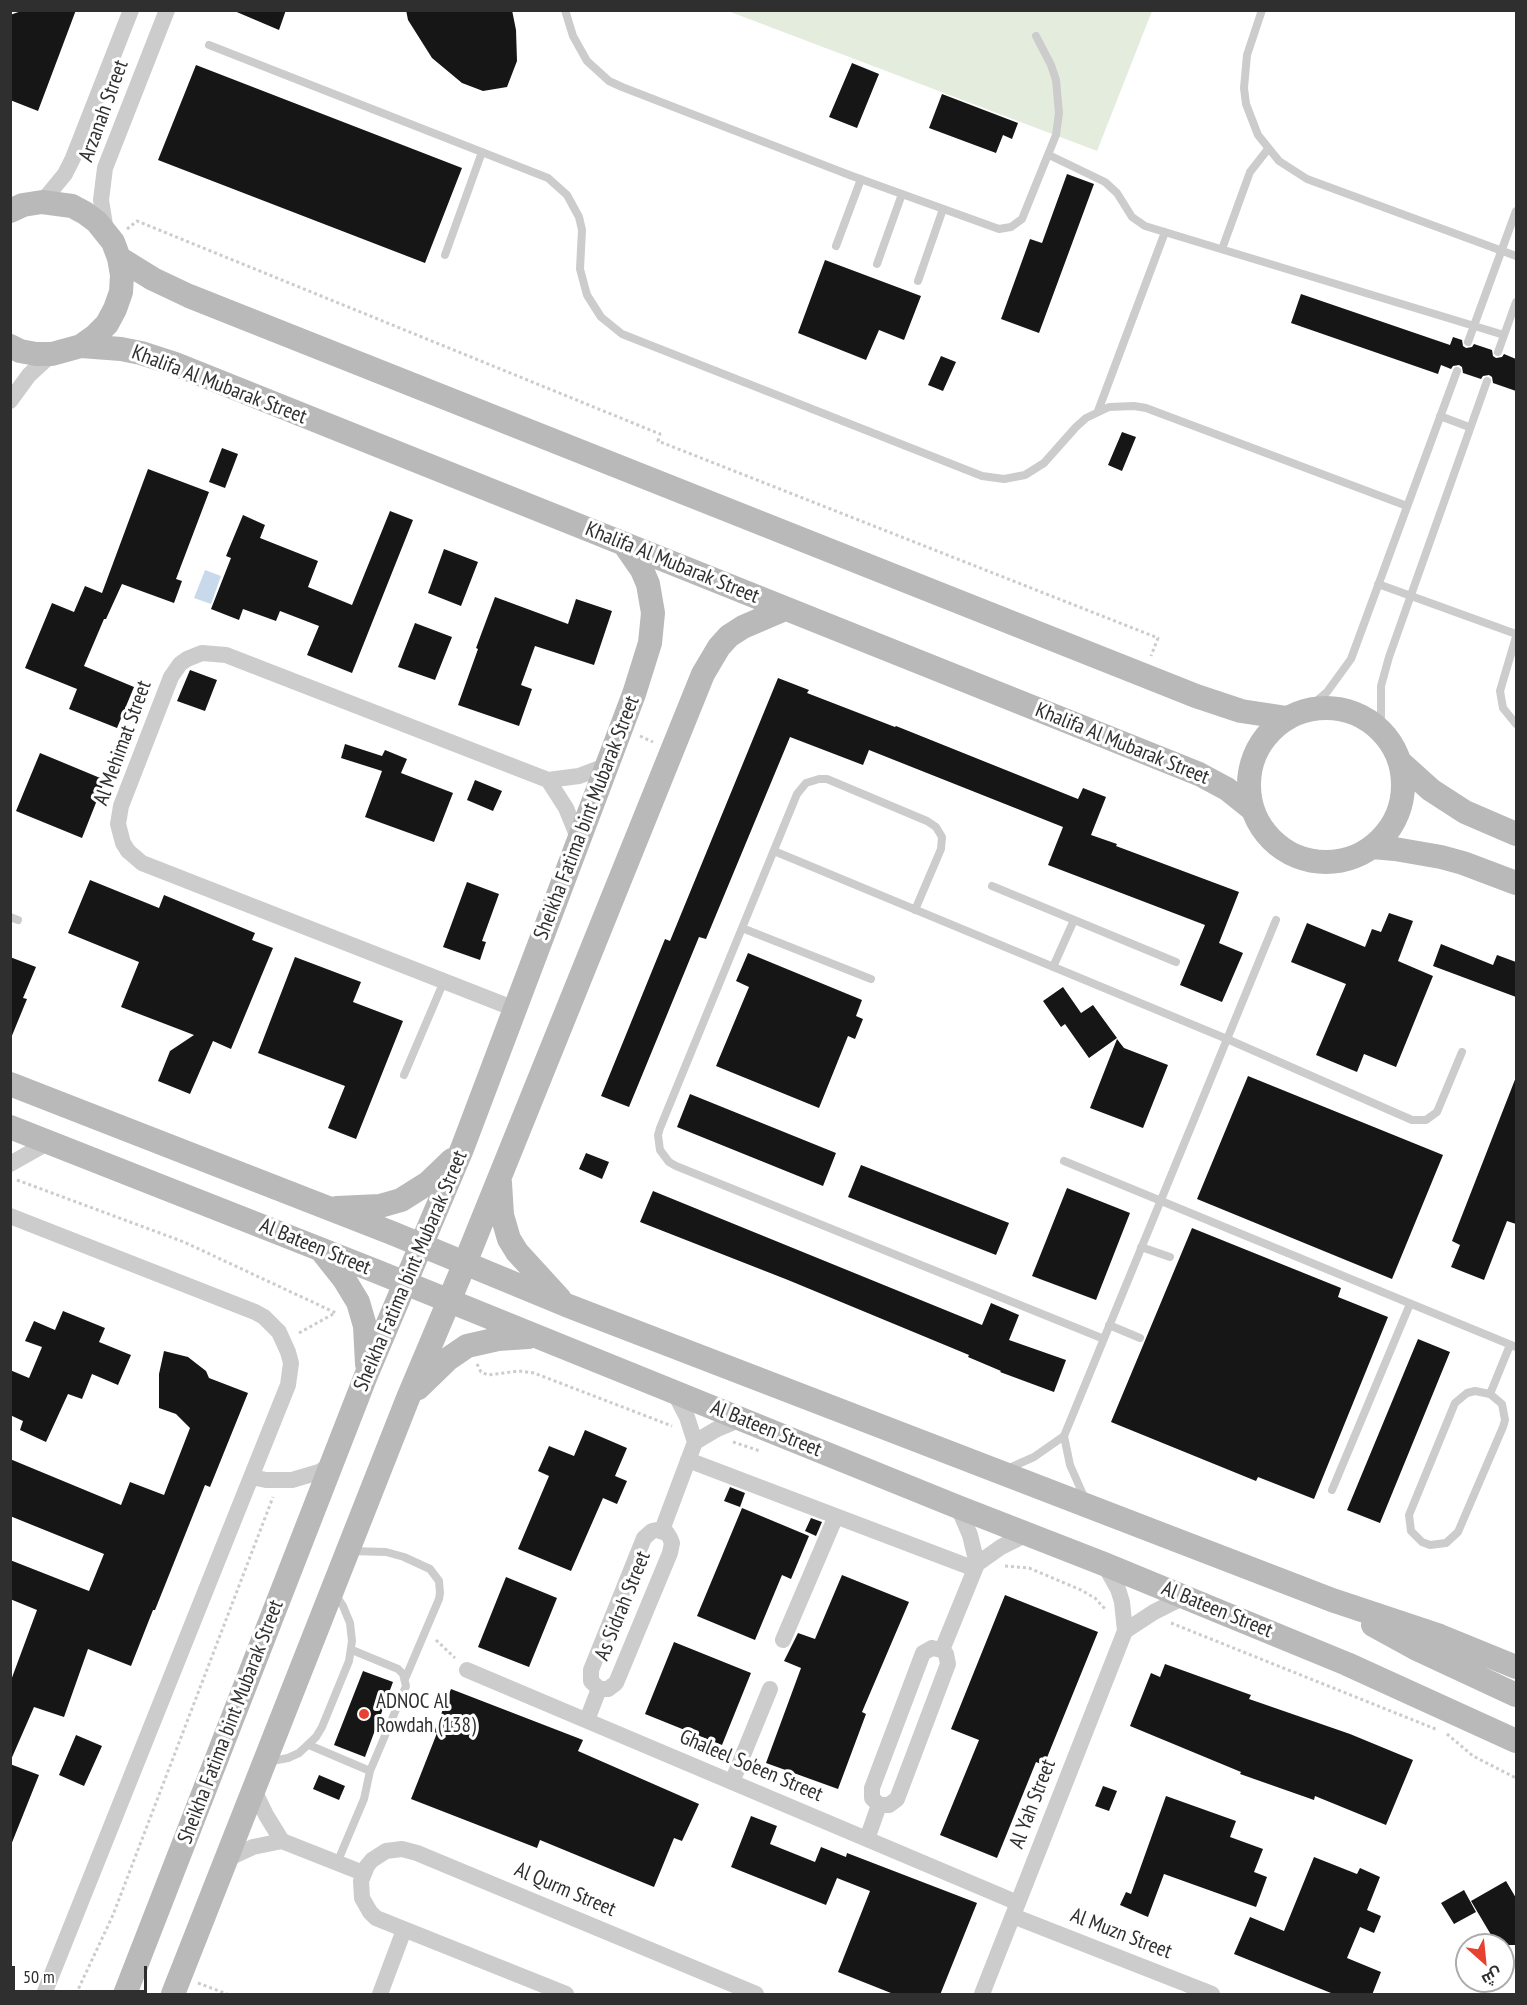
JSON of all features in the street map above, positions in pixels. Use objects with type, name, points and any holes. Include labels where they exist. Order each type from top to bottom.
[{"type":"main road","points":[[10,211],[22,205],[42,202],[72,206],[85,213],[113,244],[153,279],[189,296],[1218,705],[1241,711],[1297,714],[1326,708],[1346,710],[1365,718],[1381,730],[1393,746],[1401,763],[1402,800],[1396,818],[1386,834],[1372,847],[1356,856],[1338,861],[1320,862],[1302,859],[1271,840],[1260,826],[1252,809],[1249,774],[1254,758],[1262,742],[1273,729],[1297,714]]},
{"type":"main road","points":[[10,346],[20,351],[52,354],[81,346],[95,336],[107,324],[121,292],[122,275],[113,244]]},
{"type":"main road","name":"Khalifa Al Mubarak Street","points":[[81,346],[121,349],[160,359],[1199,774],[1227,789],[1252,809]]},
{"type":"main road","name":"Sheikha Fatima bint Mubarak Street","points":[[125,1995],[367,1373],[462,1149],[643,669],[653,629],[653,614],[648,584],[642,570],[624,544]]},
{"type":"main road","points":[[177,1985],[408,1398],[465,1263],[703,674],[719,647],[729,636],[742,627],[785,609]]},
{"type":"main road","points":[[1401,763],[1431,790],[1465,812],[1516,834]]},
{"type":"main road","points":[[1372,847],[1463,862],[1516,884]]},
{"type":"main road","name":"Al Bateen Street","points":[[10,1084],[392,1233],[566,1305],[1332,1600],[1513,1662]]},
{"type":"main road","name":"Al Bateen Street","points":[[10,1127],[319,1248],[1104,1564],[1347,1664],[1516,1741]]},
{"type":"main road","points":[[327,1209],[380,1206],[401,1200],[428,1183],[462,1149]]},
{"type":"main road","points":[[499,1178],[502,1215],[509,1239],[517,1252],[566,1305]]},
{"type":"main road","points":[[319,1248],[344,1279],[358,1302],[366,1337],[367,1373]]},
{"type":"main road","points":[[408,1398],[448,1359],[467,1347],[498,1339],[536,1336]]},
{"type":"main road","name":"Al Bateen Street","points":[[1332,1600],[1415,1648],[1516,1695]]},
{"type":"street","name":"Arzanah Street","points":[[42,202],[59,181],[73,158],[131,10]]},
{"type":"street","name":"Arzanah Street","points":[[113,244],[101,200],[105,168],[167,10]]},
{"type":"street","points":[[10,401],[29,375],[52,354]]},
{"type":"street","name":"Al Mehimat Street","points":[[515,1009],[142,863],[128,851],[120,834],[119,815],[171,677],[180,664],[194,655],[218,653],[548,780],[579,776],[608,765]]},
{"type":"street","points":[[548,780],[566,808],[579,840]]},
{"type":"street","points":[[10,1164],[49,1142]]},
{"type":"street","points":[[10,1216],[255,1312],[272,1324],[284,1341],[291,1363],[288,1385],[44,1995]]},
{"type":"street","points":[[674,1392],[687,1417],[695,1442],[741,1419]]},
{"type":"street","name":"As Sidrah Street","points":[[662,1530],[695,1442]]},
{"type":"street","points":[[688,1460],[976,1567]]},
{"type":"street","points":[[252,1477],[266,1480],[292,1480],[331,1466]]},
{"type":"street","points":[[958,1507],[970,1535],[976,1567]]},
{"type":"street","points":[[783,1640],[836,1516]]},
{"type":"street","name":"As Sidrah Street","points":[[662,1530],[667,1533],[672,1543],[670,1553],[616,1683],[608,1689],[599,1689],[591,1681],[591,1670],[644,1538],[652,1531],[662,1530]]},
{"type":"street","points":[[942,1650],[976,1567],[1001,1547],[1027,1534]]},
{"type":"street","name":"Al Yah Street","points":[[982,1995],[1125,1631],[1118,1588],[1104,1564]]},
{"type":"street","points":[[1125,1631],[1154,1612],[1184,1597]]},
{"type":"street","points":[[938,1648],[942,1650],[946,1654],[948,1664],[897,1798],[889,1805],[879,1805],[872,1798],[872,1788],[921,1659],[927,1650],[938,1648]]},
{"type":"street","name":"Ghaleel So'een Street","points":[[467,1670],[867,1839],[1016,1910]]},
{"type":"street","name":"As Sidrah Street","points":[[586,1720],[599,1689]]},
{"type":"street","points":[[732,1782],[770,1689]]},
{"type":"street","points":[[254,1788],[266,1815],[282,1841]]},
{"type":"street","points":[[867,1839],[879,1805]]},
{"type":"street","points":[[227,1859],[254,1847],[282,1841],[337,1863],[363,1874],[360,1890],[362,1898],[370,1912],[383,1922],[566,1995]]},
{"type":"street","name":"Al Qurm Street","points":[[363,1874],[372,1860],[386,1851],[402,1849],[417,1853],[756,1995]]},
{"type":"street","name":"Al Muzn Street","points":[[1016,1910],[1212,1995]]},
{"type":"street","points":[[381,1995],[404,1930]]},
{"type":"lane","points":[[565,10],[579,49],[587,61],[609,81],[993,228],[1011,227],[1022,219],[1056,135],[1059,113],[1058,97],[1051,65],[1036,36]]},
{"type":"lane","points":[[1262,10],[1247,55],[1244,88],[1251,120],[1268,149],[1279,161],[1306,179],[1516,256]]},
{"type":"lane","points":[[209,45],[548,178],[567,195],[574,206],[582,230],[580,269],[587,295],[593,307],[621,334],[993,478],[1015,478],[1035,470],[1052,455],[1076,427],[1098,411],[1122,405],[1146,408],[1407,506]]},
{"type":"lane","points":[[1222,249],[1250,172],[1268,149]]},
{"type":"lane","points":[[445,255],[482,152]]},
{"type":"lane","points":[[1049,155],[1106,182],[1138,222],[1504,336]]},
{"type":"lane","points":[[836,246],[861,179]]},
{"type":"lane","points":[[877,264],[902,194]]},
{"type":"lane","points":[[918,281],[943,209]]},
{"type":"lane","points":[[1468,342],[1516,211]]},
{"type":"lane","points":[[1098,411],[1165,232]]},
{"type":"lane","points":[[1498,352],[1516,302]]},
{"type":"lane","points":[[1297,714],[1327,693],[1351,659],[1457,371]]},
{"type":"lane","points":[[1381,730],[1381,686],[1389,657],[1487,381]]},
{"type":"lane","points":[[1440,416],[1469,427]]},
{"type":"lane","points":[[1378,584],[1516,635],[1500,691],[1503,708],[1516,724]]},
{"type":"lane","points":[[915,910],[941,849],[940,832],[932,823],[827,779],[819,778],[806,783],[797,794],[660,1128],[658,1143],[664,1157],[676,1166],[1104,1339]]},
{"type":"lane","points":[[774,851],[1227,1039],[1412,1120],[1426,1120],[1437,1112],[1462,1052]]},
{"type":"lane","points":[[992,886],[1176,962]]},
{"type":"lane","points":[[1053,967],[1074,920]]},
{"type":"lane","points":[[1000,1472],[1034,1457],[1064,1436],[1276,920]]},
{"type":"lane","points":[[742,928],[871,979]]},
{"type":"lane","points":[[404,1075],[444,981]]},
{"type":"lane","points":[[1064,1161],[1513,1346],[1490,1394]]},
{"type":"lane","points":[[1142,1247],[1170,1257]]},
{"type":"lane","points":[[1332,1490],[1410,1304]]},
{"type":"lane","points":[[1109,1325],[1140,1338]]},
{"type":"lane","points":[[1482,1391],[1490,1394],[1502,1404],[1505,1420],[1458,1533],[1446,1543],[1430,1545],[1422,1542],[1411,1531],[1409,1515],[1455,1403],[1467,1393],[1482,1391]]},
{"type":"lane","points":[[1064,1436],[1070,1466],[1090,1506]]},
{"type":"lane","points":[[337,1863],[363,1799],[370,1771],[405,1692],[405,1679],[439,1599],[439,1581],[430,1569],[404,1557],[386,1552],[348,1551]]},
{"type":"lane","points":[[264,1762],[288,1758],[309,1745],[322,1727],[352,1650],[352,1632],[347,1614],[332,1591]]},
{"type":"lane","points":[[352,1650],[393,1666],[403,1674],[405,1679]]},
{"type":"lane","points":[[309,1745],[370,1771]]},
{"type":"path","points":[[113,244],[137,221],[660,434],[658,441],[1158,638],[1143,675]]},
{"type":"path","points":[[622,727],[672,751]]},
{"type":"path","points":[[10,1177],[184,1242],[336,1312]]},
{"type":"path","points":[[284,1341],[342,1310]]},
{"type":"path","points":[[473,1357],[484,1374],[495,1375],[519,1371],[534,1373],[678,1428],[695,1442]]},
{"type":"path","points":[[730,1441],[760,1451]]},
{"type":"path","points":[[76,1995],[113,1915],[276,1491]]},
{"type":"path","points":[[976,1567],[1029,1568],[1081,1590],[1095,1598],[1125,1631]]},
{"type":"path","points":[[1167,1621],[1447,1734],[1473,1756],[1516,1779]]},
{"type":"path","points":[[434,1639],[467,1670]]},
{"type":"path","points":[[177,1985],[227,1995]]},
{"type":"green space","points":[[728,11],[1152,11],[1097,151]]},
{"type":"water","points":[[205,570],[221,576],[211,604],[194,598]]},
{"type":"building","points":[[24,10],[76,10],[38,111],[10,100],[10,15]]},
{"type":"building","points":[[232,10],[286,10],[279,30]]},
{"type":"building","points":[[406,10],[512,10],[516,30],[517,61],[507,87],[483,91],[462,83],[432,58],[408,20]]},
{"type":"building","points":[[852,63],[879,74],[857,128],[829,117]]},
{"type":"building","points":[[196,65],[462,168],[425,263],[158,160]]},
{"type":"building","points":[[942,94],[1018,123],[1012,139],[1003,135],[996,153],[929,128]]},
{"type":"building","points":[[1067,174],[1094,184],[1039,333],[1001,319],[1030,239],[1042,243]]},
{"type":"building","points":[[825,260],[921,296],[904,340],[879,330],[866,360],[798,333]]},
{"type":"building","points":[[1301,294],[1450,345],[1453,337],[1462,340],[1466,348],[1474,344],[1492,350],[1496,358],[1504,354],[1516,359],[1516,391],[1493,383],[1489,375],[1481,379],[1463,373],[1459,365],[1451,369],[1441,365],[1438,374],[1291,323]]},
{"type":"building","points":[[941,356],[956,362],[943,391],[928,385]]},
{"type":"building","points":[[1122,432],[1136,437],[1122,471],[1108,465]]},
{"type":"building","points":[[222,448],[238,454],[225,488],[209,482]]},
{"type":"building","points":[[148,469],[209,492],[176,579],[182,581],[174,603],[122,584],[84,666],[134,687],[117,728],[69,709],[77,689],[25,668],[52,603],[74,612],[85,586],[102,593]]},
{"type":"building","points":[[390,511],[413,520],[352,673],[307,655],[319,626],[280,611],[276,621],[243,609],[239,620],[211,609],[231,558],[226,556],[243,515],[265,525],[260,538],[318,561],[308,587],[352,605]]},
{"type":"building","points":[[444,549],[478,562],[461,606],[428,593]]},
{"type":"building","points":[[495,597],[568,624],[576,599],[612,611],[594,665],[535,646],[521,685],[532,689],[519,726],[458,705]]},
{"type":"building","points":[[415,623],[452,637],[435,680],[398,667]]},
{"type":"building","points":[[190,670],[217,680],[205,711],[177,701]]},
{"type":"building","points":[[778,678],[809,690],[807,693],[1078,799],[1083,788],[1106,797],[1091,835],[1239,892],[1219,943],[1243,953],[1222,1002],[1180,985],[1205,925],[1048,865],[1063,827],[869,750],[863,765],[790,737],[706,939],[699,937],[629,1107],[601,1096],[665,939],[670,941]]},
{"type":"building","points":[[345,744],[382,756],[385,750],[407,759],[401,773],[453,793],[434,842],[365,817],[382,771],[341,758]]},
{"type":"building","points":[[40,753],[105,780],[82,838],[16,811]]},
{"type":"building","points":[[475,780],[502,791],[493,811],[467,800]]},
{"type":"building","points":[[90,880],[159,908],[164,895],[255,933],[252,940],[273,948],[231,1049],[213,1041],[190,1094],[158,1081],[170,1051],[194,1035],[121,1007],[139,962],[68,933]]},
{"type":"building","points":[[467,882],[499,894],[482,941],[486,942],[480,960],[443,947]]},
{"type":"building","points":[[1389,913],[1413,921],[1398,961],[1433,976],[1396,1067],[1364,1054],[1357,1072],[1316,1055],[1346,984],[1291,962],[1307,923],[1365,947],[1372,929],[1381,932]]},
{"type":"building","points":[[1441,944],[1493,965],[1497,955],[1516,962],[1516,997],[1433,966]]},
{"type":"building","points":[[748,953],[862,1000],[856,1016],[863,1019],[855,1039],[848,1036],[819,1108],[716,1066],[749,987],[736,981]]},
{"type":"building","points":[[10,957],[36,967],[23,998],[27,999],[11,1038]]},
{"type":"building","points":[[295,957],[361,982],[353,1002],[403,1021],[356,1139],[328,1128],[345,1086],[258,1053]]},
{"type":"building","points":[[1063,987],[1081,1013],[1093,1005],[1117,1038],[1089,1058],[1065,1024],[1061,1027],[1043,1001]]},
{"type":"building","points":[[1117,1039],[1124,1048],[1168,1065],[1143,1128],[1090,1108]]},
{"type":"building","points":[[1248,1076],[1443,1155],[1392,1279],[1197,1199]]},
{"type":"building","points":[[1516,1077],[1516,1224],[1507,1221],[1484,1280],[1451,1267],[1460,1245],[1452,1241]]},
{"type":"building","points":[[690,1094],[836,1153],[823,1186],[677,1127]]},
{"type":"building","points":[[586,1153],[609,1162],[602,1179],[579,1169]]},
{"type":"building","points":[[861,1165],[1009,1223],[996,1255],[848,1197]]},
{"type":"building","points":[[1067,1188],[1130,1213],[1096,1300],[1032,1276]]},
{"type":"building","points":[[653,1191],[982,1325],[991,1303],[1019,1315],[1009,1340],[1066,1360],[1054,1392],[1000,1372],[968,1357],[969,1355],[788,1280],[640,1222]]},
{"type":"building","points":[[1192,1228],[1341,1288],[1338,1297],[1388,1317],[1314,1499],[1258,1477],[1256,1481],[1111,1422]]},
{"type":"building","points":[[63,1311],[105,1328],[99,1342],[131,1355],[118,1385],[92,1374],[82,1399],[68,1394],[46,1442],[20,1430],[23,1421],[10,1415],[10,1370],[29,1378],[42,1347],[25,1341],[34,1321],[55,1330]]},
{"type":"building","points":[[1418,1339],[1450,1352],[1380,1523],[1347,1510]]},
{"type":"building","points":[[164,1351],[188,1357],[206,1371],[209,1378],[248,1393],[210,1487],[205,1485],[131,1666],[88,1649],[64,1717],[34,1707],[10,1762],[10,1683],[37,1610],[10,1599],[10,1560],[89,1591],[104,1554],[10,1516],[10,1459],[121,1505],[130,1482],[164,1495],[190,1428],[176,1414],[159,1408],[159,1374]]},
{"type":"building","points":[[585,1430],[627,1448],[615,1476],[627,1481],[617,1504],[603,1498],[571,1571],[518,1549],[549,1476],[538,1471],[549,1446],[574,1456]]},
{"type":"building","points":[[730,1487],[745,1493],[740,1507],[724,1501]]},
{"type":"building","points":[[742,1508],[809,1536],[791,1579],[782,1575],[755,1640],[697,1616]]},
{"type":"building","points":[[811,1518],[822,1522],[816,1536],[805,1531]]},
{"type":"building","points":[[842,1575],[909,1602],[862,1712],[866,1714],[838,1789],[766,1763],[801,1668],[784,1661],[798,1633],[815,1639]]},
{"type":"building","points":[[506,1577],[557,1598],[529,1667],[478,1647]]},
{"type":"building","points":[[1005,1595],[1098,1632],[1044,1765],[1036,1762],[997,1858],[940,1835],[979,1740],[951,1729]]},
{"type":"building","points":[[674,1642],[751,1673],[722,1745],[645,1714]]},
{"type":"building","points":[[1165,1664],[1251,1695],[1249,1699],[1350,1734],[1413,1760],[1386,1825],[1315,1796],[1314,1800],[1240,1774],[1241,1772],[1130,1726],[1151,1673],[1160,1677]]},
{"type":"building","name":"ADNOC Al Rowdah (138)","points":[[363,1671],[393,1682],[365,1757],[334,1745]]},
{"type":"building","points":[[451,1689],[583,1740],[578,1751],[699,1804],[682,1841],[674,1838],[654,1887],[540,1840],[537,1848],[411,1799],[437,1733],[434,1732]]},
{"type":"building","points":[[76,1735],[102,1746],[84,1786],[59,1775]]},
{"type":"building","points":[[10,1764],[39,1775],[11,1845],[10,1845]]},
{"type":"building","points":[[319,1775],[345,1786],[339,1800],[313,1789]]},
{"type":"building","points":[[1103,1786],[1117,1791],[1109,1811],[1095,1806]]},
{"type":"building","points":[[1166,1796],[1236,1821],[1230,1837],[1263,1849],[1254,1872],[1267,1877],[1256,1907],[1164,1874],[1148,1917],[1120,1905],[1126,1892],[1131,1894]]},
{"type":"building","points":[[751,1816],[777,1826],[770,1844],[815,1862],[821,1847],[846,1857],[847,1853],[977,1903],[940,1995],[896,1995],[838,1972],[870,1891],[837,1878],[826,1905],[731,1867]]},
{"type":"building","points":[[1314,1857],[1357,1874],[1360,1868],[1380,1877],[1367,1910],[1381,1916],[1374,1933],[1360,1927],[1347,1958],[1381,1972],[1372,1995],[1336,1995],[1234,1954],[1250,1917],[1284,1931]]},
{"type":"building","points":[[1506,1881],[1516,1898],[1516,1945],[1515,1933],[1490,1933],[1471,1901]]},
{"type":"building","points":[[1464,1890],[1476,1912],[1454,1924],[1441,1903]]},
{"type":"place","name":"ADNOC Al Rowdah (138)","points":[[364,1714]]}]
